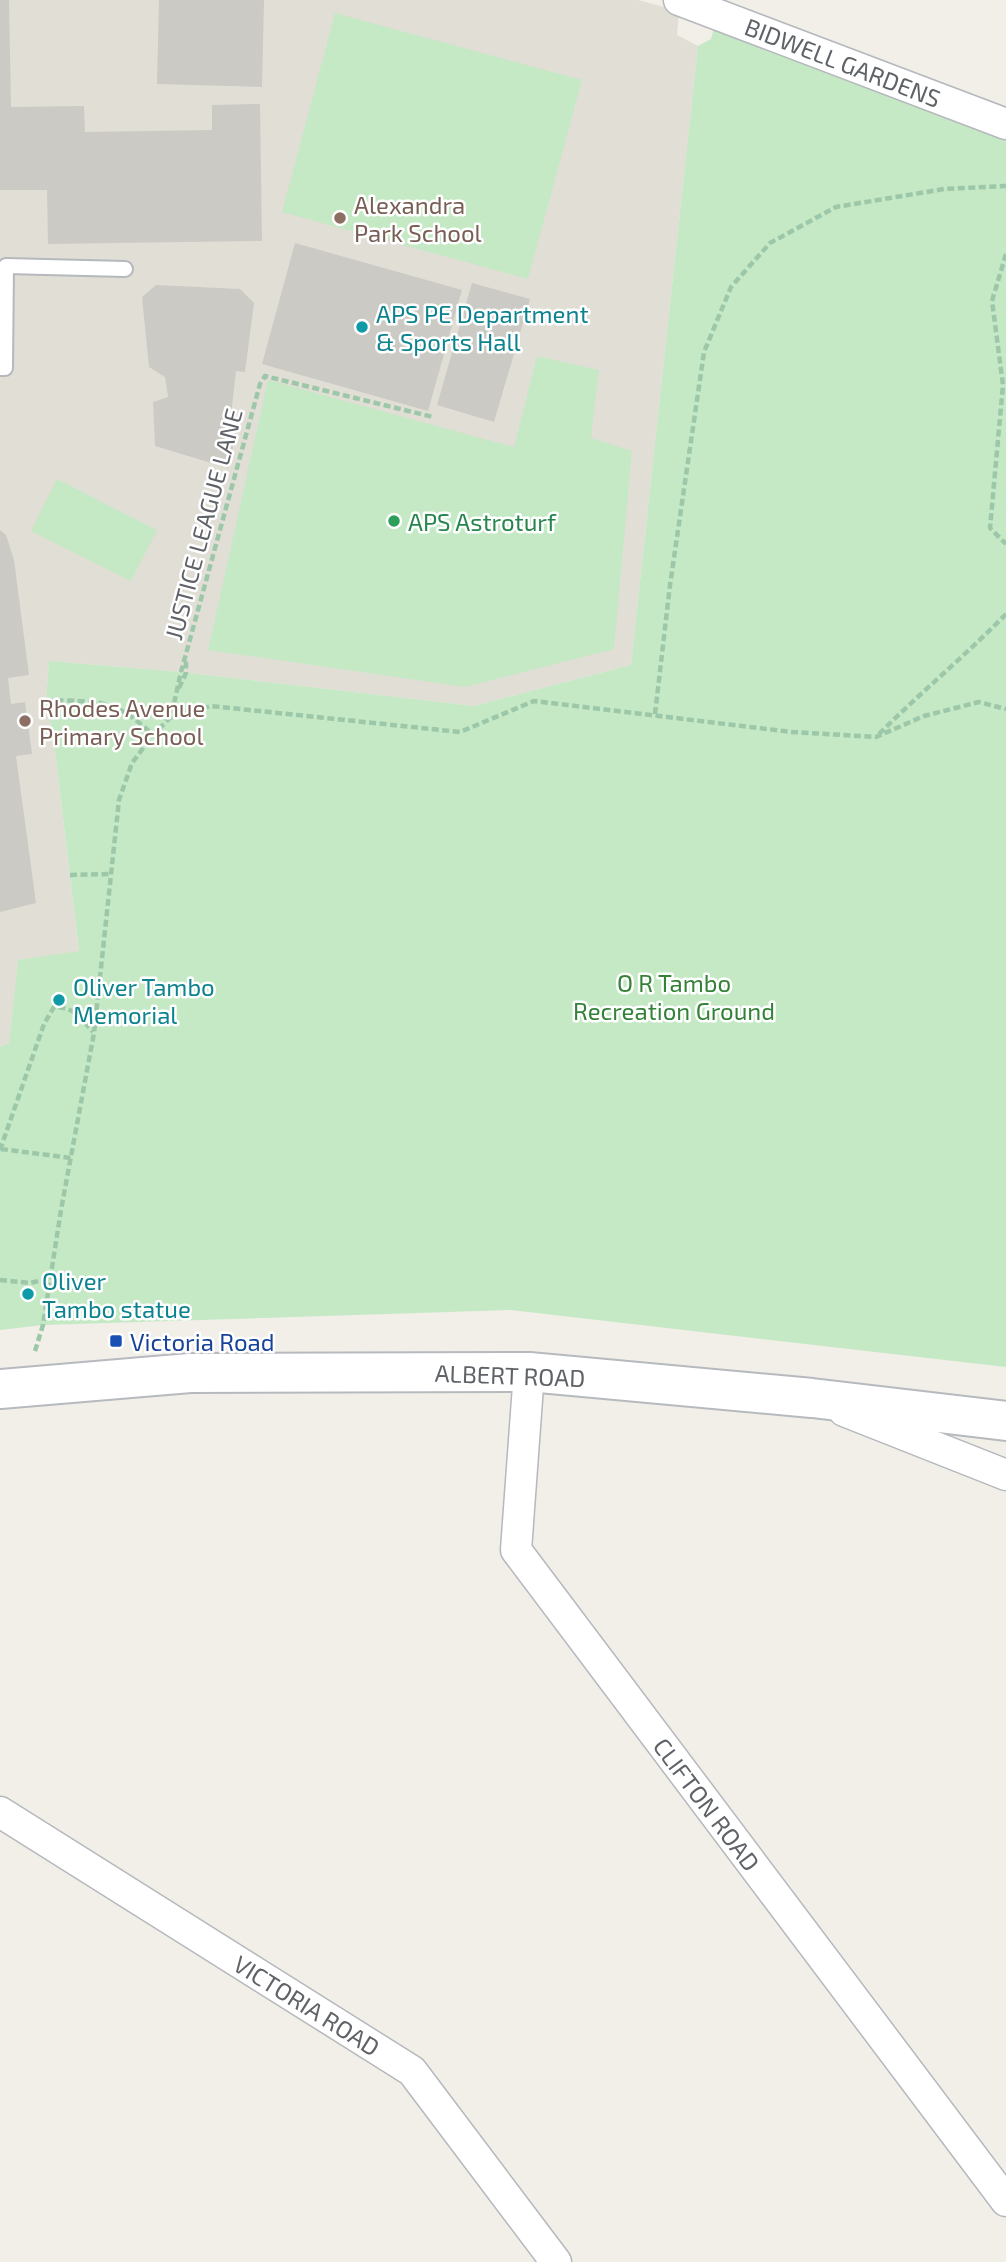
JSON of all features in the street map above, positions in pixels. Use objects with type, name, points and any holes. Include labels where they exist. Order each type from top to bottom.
[{"type":"main road","name":"ALBERT ROAD","points":[[12,1387],[190,1373],[529,1372],[812,1398]]},
{"type":"main road","points":[[812,1398],[1006,1421]]},
{"type":"street","name":"BIDWELL GARDENS","points":[[679,0],[1006,124]]},
{"type":"street","name":"CLIFTON ROAD","points":[[529,1372],[516,1550],[1006,2201]]},
{"type":"street","name":"ALBERT ROAD","points":[[812,1398],[1006,1475]]},
{"type":"street","name":"VICTORIA ROAD","points":[[0,1812],[412,2071],[556,2262]]},
{"type":"lane","points":[[0,368],[5,368],[6,266],[125,269]]},
{"type":"path","points":[[655,714],[670,585],[704,352],[732,287],[770,243],[836,207],[944,189],[1006,186]]},
{"type":"path","points":[[1006,254],[992,301],[1003,385],[990,528],[1006,544]]},
{"type":"path","name":"JUSTICE LEAGUE LANE","points":[[176,695],[260,384],[265,376],[433,417]]},
{"type":"path","points":[[876,737],[917,696],[965,656],[1006,614]]},
{"type":"path","points":[[171,717],[176,695],[186,673],[186,652]]},
{"type":"path","points":[[46,700],[106,703],[133,716],[153,735]]},
{"type":"path","points":[[12,1387],[43,1325],[94,1033],[119,800],[132,763],[171,717],[211,706],[460,732],[534,701],[792,732],[876,737],[924,716],[979,702],[1006,709]]},
{"type":"path","points":[[70,875],[111,874]]},
{"type":"path","points":[[71,1158],[0,1149],[44,1024],[54,1007],[67,1007],[94,1033]]},
{"type":"path","points":[[0,1280],[30,1283],[51,1278]]},
{"type":"shaded area","name":"Alexandra Park School","points":[[0,0],[638,0],[679,11],[677,35],[698,46],[631,665],[474,706],[181,672],[49,661],[46,700],[54,742],[79,952],[18,961],[9,1043],[0,1047]]},
{"type":"green space","points":[[335,13],[582,80],[528,279],[282,212]]},
{"type":"green space","name":"O R Tambo Recreation Ground","points":[[718,14],[1006,124],[1006,1367],[511,1310],[43,1325],[0,1330],[0,1047],[9,1043],[18,960],[79,951],[54,742],[46,700],[49,661],[181,672],[474,706],[631,665],[698,46],[711,39]]},
{"type":"green space","points":[[537,356],[599,370],[591,438],[632,451],[614,649],[465,687],[208,650],[268,380],[514,447]]},
{"type":"green space","points":[[57,479],[157,530],[131,581],[31,531]]},
{"type":"building","points":[[0,0],[9,0],[11,107],[84,106],[85,132],[212,130],[212,105],[260,104],[262,241],[48,244],[47,190],[0,190]]},
{"type":"building","points":[[159,0],[264,0],[262,87],[157,84]]},
{"type":"building","name":"APS PE Department & Sports Hall","points":[[295,243],[462,290],[428,411],[262,364]]},
{"type":"building","points":[[472,283],[530,299],[494,422],[437,405]]},
{"type":"building","points":[[156,285],[240,289],[254,303],[245,372],[236,371],[231,415],[240,416],[228,468],[155,446],[153,402],[168,397],[165,377],[149,367],[142,297]]},
{"type":"building","points":[[0,530],[6,535],[14,560],[29,675],[8,678],[11,704],[25,702],[32,754],[16,756],[36,903],[0,912]]},
{"type":"place","name":"Alexandra Park School","points":[[340,218]]},
{"type":"place","name":"APS PE Department & Sports Hall","points":[[362,327]]},
{"type":"place","name":"APS Astroturf","points":[[394,521]]},
{"type":"place","name":"Rhodes Avenue Primary School","points":[[25,721]]},
{"type":"place","name":"Oliver Tambo Memorial","points":[[59,1000]]},
{"type":"place","name":"Oliver Tambo statue","points":[[28,1294]]},
{"type":"place","name":"Victoria Road","points":[[116,1341]]}]
